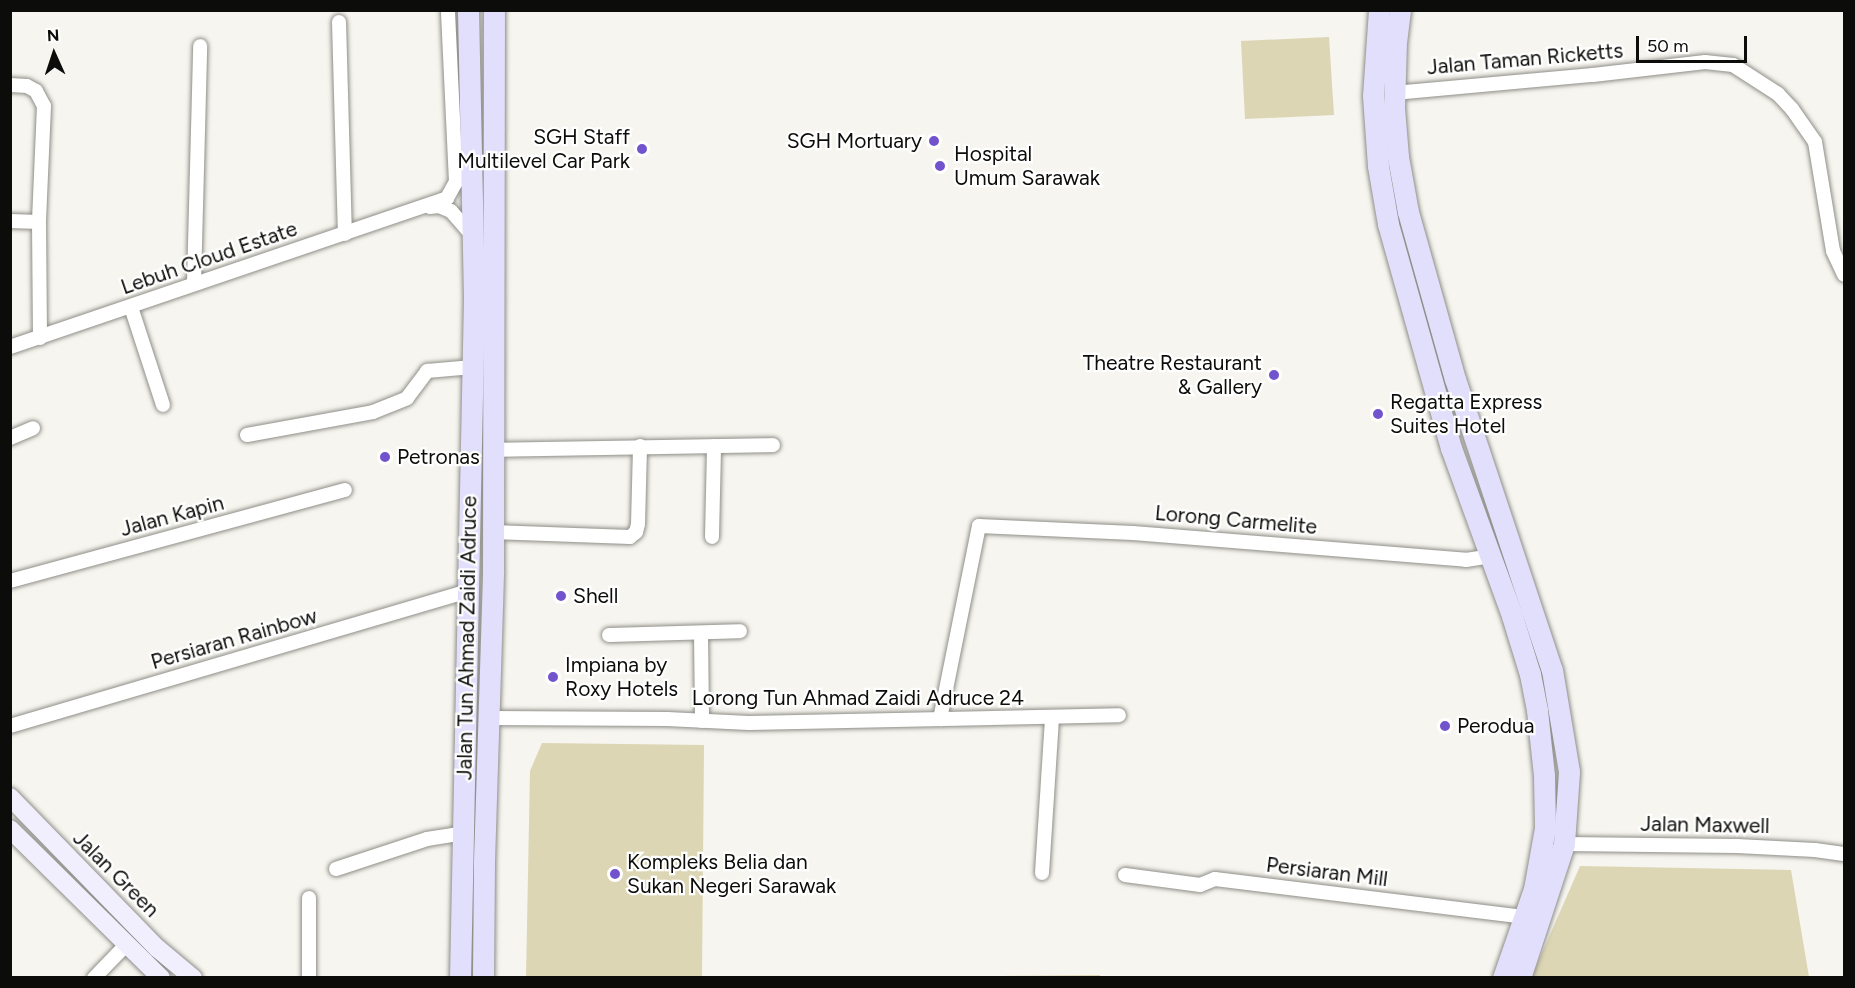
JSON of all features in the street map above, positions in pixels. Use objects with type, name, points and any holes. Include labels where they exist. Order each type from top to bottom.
[{"type":"main road","name":"Jalan Tun Ahmad Zaidi Adruce","points":[[460,978],[473,367],[473,236],[468,10]]},
{"type":"main road","name":"Jalan Tun Ahmad Zaidi Adruce","points":[[483,978],[492,532],[494,10]]},
{"type":"main road","points":[[1379,10],[1373,96],[1378,166],[1388,224],[1451,448],[1530,674],[1544,775],[1545,828],[1534,889],[1503,978]]},
{"type":"main road","points":[[1401,10],[1394,93],[1398,157],[1408,212],[1455,379],[1552,670],[1569,772],[1564,844],[1520,978]]},
{"type":"main road","name":"Jalan Green","points":[[10,797],[157,948],[193,978]]},
{"type":"main road","name":"Jalan Green","points":[[10,829],[161,978]]},
{"type":"street","points":[[448,10],[456,182],[472,205]]},
{"type":"street","points":[[339,22],[345,234]]},
{"type":"street","points":[[194,283],[200,46]]},
{"type":"street","name":"Jalan Taman Ricketts","points":[[1394,93],[1593,75],[1705,62],[1733,65],[1778,94],[1792,109],[1815,142],[1833,250],[1845,275]]},
{"type":"street","points":[[10,85],[27,86],[36,91],[44,106],[39,222],[40,338]]},
{"type":"street","name":"Lebuh Cloud Estate","points":[[10,347],[131,307],[194,283],[422,208],[447,198],[456,182]]},
{"type":"street","points":[[422,208],[439,206],[451,211],[473,236]]},
{"type":"street","points":[[10,221],[39,222]]},
{"type":"street","points":[[131,307],[163,405]]},
{"type":"street","points":[[247,435],[373,412],[407,398],[427,372],[473,367]]},
{"type":"street","points":[[10,438],[33,428]]},
{"type":"street","points":[[492,450],[773,445]]},
{"type":"street","points":[[492,532],[630,537],[636,532],[638,524],[639,446]]},
{"type":"street","points":[[712,537],[714,446]]},
{"type":"street","name":"Jalan Kapin","points":[[10,581],[345,490]]},
{"type":"street","name":"Lorong Carmelite","points":[[940,719],[979,526],[1133,533],[1466,560],[1490,556]]},
{"type":"street","name":"Persiaran Rainbow","points":[[10,726],[468,591]]},
{"type":"street","points":[[609,635],[740,631]]},
{"type":"street","points":[[701,633],[702,721]]},
{"type":"street","name":"Lorong Tun Ahmad Zaidi Adruce 24","points":[[489,718],[749,723],[1119,716]]},
{"type":"street","points":[[1042,873],[1052,718]]},
{"type":"street","points":[[336,869],[427,839],[463,833]]},
{"type":"street","name":"Jalan Maxwell","points":[[1564,844],[1737,846],[1815,849],[1845,854]]},
{"type":"street","name":"Persiaran Mill","points":[[1125,875],[1200,885],[1215,879],[1524,917]]},
{"type":"street","points":[[309,898],[309,978]]},
{"type":"street","points":[[94,978],[126,945]]},
{"type":"shaded area","points":[[1329,37],[1334,115],[1245,119],[1241,41]]},
{"type":"shaded area","name":"Kompleks Belia dan Sukan Negeri Sarawak","points":[[542,743],[704,745],[702,977],[526,977],[530,771]]},
{"type":"shaded area","points":[[1580,866],[1791,870],[1809,977],[1531,978]]},
{"type":"shaded area","points":[[1100,975],[1100,978],[1001,977],[1002,976]]},
{"type":"place","name":"SGH Mortuary","points":[[934,141]]},
{"type":"place","name":"SGH Staff Multilevel Car Park","points":[[642,149]]},
{"type":"place","name":"Hospital Umum Sarawak","points":[[940,166]]},
{"type":"place","name":"Theatre Restaurant & Gallery","points":[[1274,375]]},
{"type":"place","name":"Regatta Express Suites Hotel","points":[[1378,414]]},
{"type":"place","name":"Petronas","points":[[385,457]]},
{"type":"place","name":"Shell","points":[[561,596]]},
{"type":"place","name":"Impiana by Roxy Hotels","points":[[553,677]]},
{"type":"place","name":"Perodua","points":[[1445,726]]},
{"type":"place","name":"Kompleks Belia dan Sukan Negeri Sarawak","points":[[615,874]]}]
